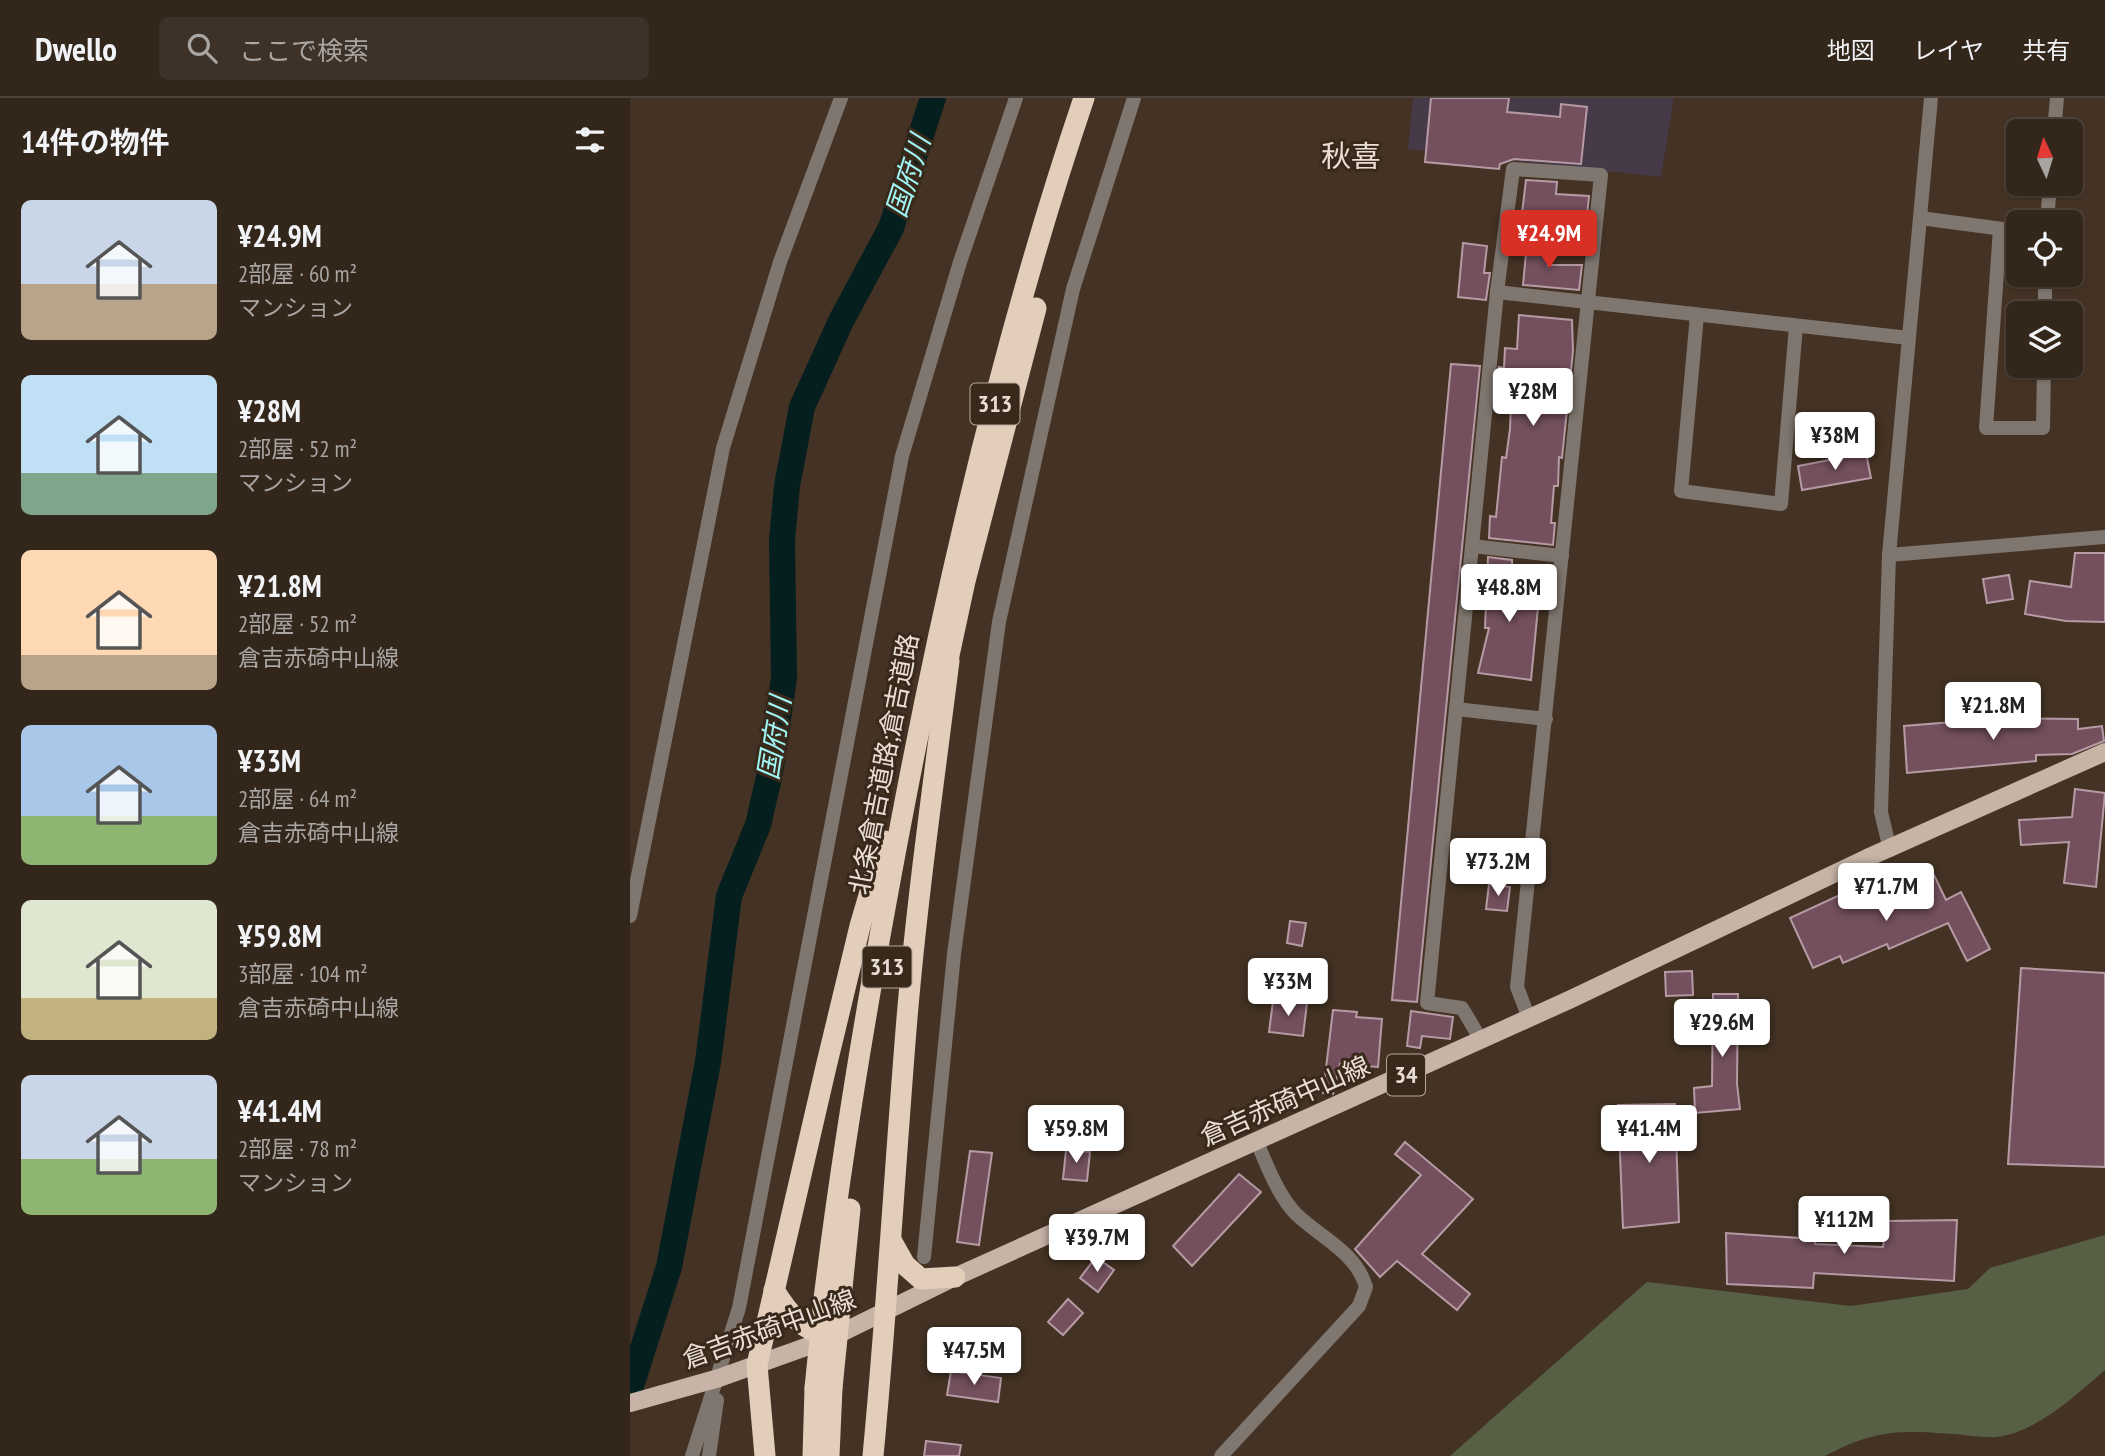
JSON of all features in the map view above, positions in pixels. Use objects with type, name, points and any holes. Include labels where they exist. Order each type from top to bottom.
[{"type":"highway","name":"北条倉吉道路;倉吉道路","points":[[813,1456],[824,1388],[847,1124],[949,578],[984,441],[1084,98]]},
{"type":"highway","name":"北条倉吉道路;倉吉道路","points":[[832,1299],[897,906],[952,638],[1013,393],[1098,98]]},
{"type":"highway","points":[[873,1456],[892,1242],[907,1017],[923,861],[952,638]]},
{"type":"highway","points":[[765,1456],[758,1365],[860,926],[922,714]]},
{"type":"highway","points":[[892,1242],[905,1265],[921,1279],[955,1278]]},
{"type":"highway","points":[[774,1290],[788,1312],[810,1332],[831,1338]]},
{"type":"highway","name":"北条倉吉道路;倉吉道路","points":[[824,1388],[829,1456]]},
{"type":"main road","name":"倉吉赤碕中山線","points":[[630,1403],[719,1378],[831,1338],[955,1278],[1529,1018],[1867,858],[1891,850],[2105,752]]},
{"type":"street","points":[[630,916],[723,448],[780,262],[841,98]]},
{"type":"street","points":[[692,1456],[719,1378],[739,1308],[902,456],[960,262],[1016,98]]},
{"type":"street","points":[[924,1257],[954,954],[999,622],[1067,314],[1134,98]]},
{"type":"street","points":[[1891,850],[1881,812],[1889,555],[1931,98]]},
{"type":"street","points":[[2055,119],[2057,98]]},
{"type":"street","points":[[1481,1040],[1462,1008],[1427,1003],[1497,292],[1513,169],[1601,175],[1517,988],[1529,1018]]},
{"type":"street","points":[[1920,218],[2006,230]]},
{"type":"street","points":[[2000,229],[1986,428],[2043,428],[2044,378]]},
{"type":"street","points":[[1497,292],[1909,338]]},
{"type":"street","points":[[1697,314],[1681,491],[1781,504],[1796,326]]},
{"type":"street","points":[[1889,555],[2105,537]]},
{"type":"street","points":[[1472,546],[1562,556]]},
{"type":"street","points":[[1456,709],[1546,719]]},
{"type":"street","points":[[1221,1456],[1359,1306],[1366,1287],[1355,1262],[1294,1212],[1270,1174],[1257,1142]]},
{"type":"street","points":[[709,1456],[719,1378]]},
{"type":"shaded area","points":[[1413,98],[1674,98],[1661,177],[1408,149]]},
{"type":"green space","points":[[2105,1235],[2105,1370],[2055,1411],[2012,1434],[1992,1437],[1918,1432],[1888,1433],[1859,1441],[1825,1456],[1450,1456],[1647,1282],[1851,1306],[1968,1289],[1990,1268]]},
{"type":"building","points":[[1431,98],[1509,98],[1507,112],[1560,117],[1561,104],[1587,107],[1581,164],[1514,159],[1500,164],[1499,169],[1425,162]]},
{"type":"building","points":[[1526,180],[1557,182],[1556,194],[1589,196],[1586,225],[1563,223],[1564,218],[1522,213]]},
{"type":"building","points":[[1463,243],[1487,246],[1484,273],[1490,273],[1486,300],[1458,297]]},
{"type":"building","points":[[1527,243],[1550,246],[1548,265],[1582,265],[1579,290],[1523,285]]},
{"type":"building","points":[[1519,315],[1572,320],[1573,351],[1562,458],[1559,457],[1558,486],[1554,486],[1551,523],[1555,523],[1553,545],[1489,538],[1490,516],[1496,517],[1502,457],[1506,458],[1510,429],[1511,402],[1496,401],[1499,367],[1504,368],[1505,348],[1517,349]]},
{"type":"building","points":[[1451,364],[1480,366],[1417,1002],[1392,1000]]},
{"type":"building","points":[[1866,453],[1871,478],[1802,490],[1798,466]]},
{"type":"building","points":[[2075,553],[2105,553],[2105,622],[2066,621],[2025,614],[2030,581],[2071,587]]},
{"type":"building","points":[[1488,557],[1512,560],[1513,586],[1540,587],[1531,680],[1478,673],[1489,628],[1485,628]]},
{"type":"building","points":[[2009,575],[2013,599],[1987,603],[1983,579]]},
{"type":"building","points":[[2002,718],[2078,719],[2078,729],[2102,726],[2104,741],[2072,754],[2036,755],[2036,761],[1907,773],[1904,726]]},
{"type":"building","points":[[2075,789],[2105,793],[2096,887],[2064,883],[2069,842],[2021,845],[2019,820],[2072,817]]},
{"type":"building","points":[[1934,875],[1946,900],[1961,892],[1990,949],[1967,961],[1948,923],[1889,949],[1887,944],[1843,963],[1840,956],[1813,968],[1790,918],[1844,893],[1851,908]]},
{"type":"building","points":[[1489,884],[1510,887],[1507,911],[1486,909]]},
{"type":"building","points":[[1290,921],[1306,923],[1302,946],[1287,943]]},
{"type":"building","points":[[2021,968],[2105,973],[2105,1167],[2008,1164]]},
{"type":"building","points":[[1692,971],[1693,995],[1666,996],[1665,972]]},
{"type":"building","points":[[1713,994],[1738,994],[1737,1084],[1740,1109],[1695,1113],[1694,1088],[1712,1086]]},
{"type":"building","points":[[1273,1001],[1307,1003],[1303,1036],[1269,1032]]},
{"type":"building","points":[[1333,1010],[1357,1012],[1356,1017],[1382,1019],[1378,1067],[1340,1064],[1333,1094],[1323,1093]]},
{"type":"building","points":[[1411,1011],[1453,1017],[1450,1039],[1422,1036],[1420,1048],[1407,1046]]},
{"type":"building","points":[[1675,1104],[1679,1222],[1623,1228],[1618,1105]]},
{"type":"building","points":[[1405,1142],[1473,1199],[1422,1254],[1470,1294],[1457,1310],[1397,1261],[1380,1277],[1355,1249],[1421,1175],[1395,1154]]},
{"type":"building","points":[[1066,1150],[1090,1152],[1087,1181],[1063,1179]]},
{"type":"building","points":[[970,1151],[992,1153],[979,1245],[957,1242]]},
{"type":"building","points":[[1239,1174],[1261,1192],[1192,1266],[1173,1246]]},
{"type":"building","points":[[1957,1220],[1954,1281],[1814,1273],[1813,1288],[1727,1284],[1726,1233],[1815,1239],[1815,1244],[1883,1247],[1887,1221]]},
{"type":"building","points":[[1096,1257],[1114,1270],[1098,1292],[1080,1278]]},
{"type":"building","points":[[1068,1299],[1083,1313],[1063,1335],[1048,1322]]},
{"type":"building","points":[[951,1371],[1001,1378],[998,1402],[947,1395]]},
{"type":"building","points":[[926,1441],[961,1445],[959,1456],[924,1456]]},
{"type":"waterway","name":"国府川","points":[[630,1389],[669,1267],[708,1062],[729,896],[758,825],[770,773],[784,678],[782,540],[787,486],[802,407],[841,321],[891,228],[933,98]]},
{"type":"district","name":"秋喜","points":[[1351,157]]}]
